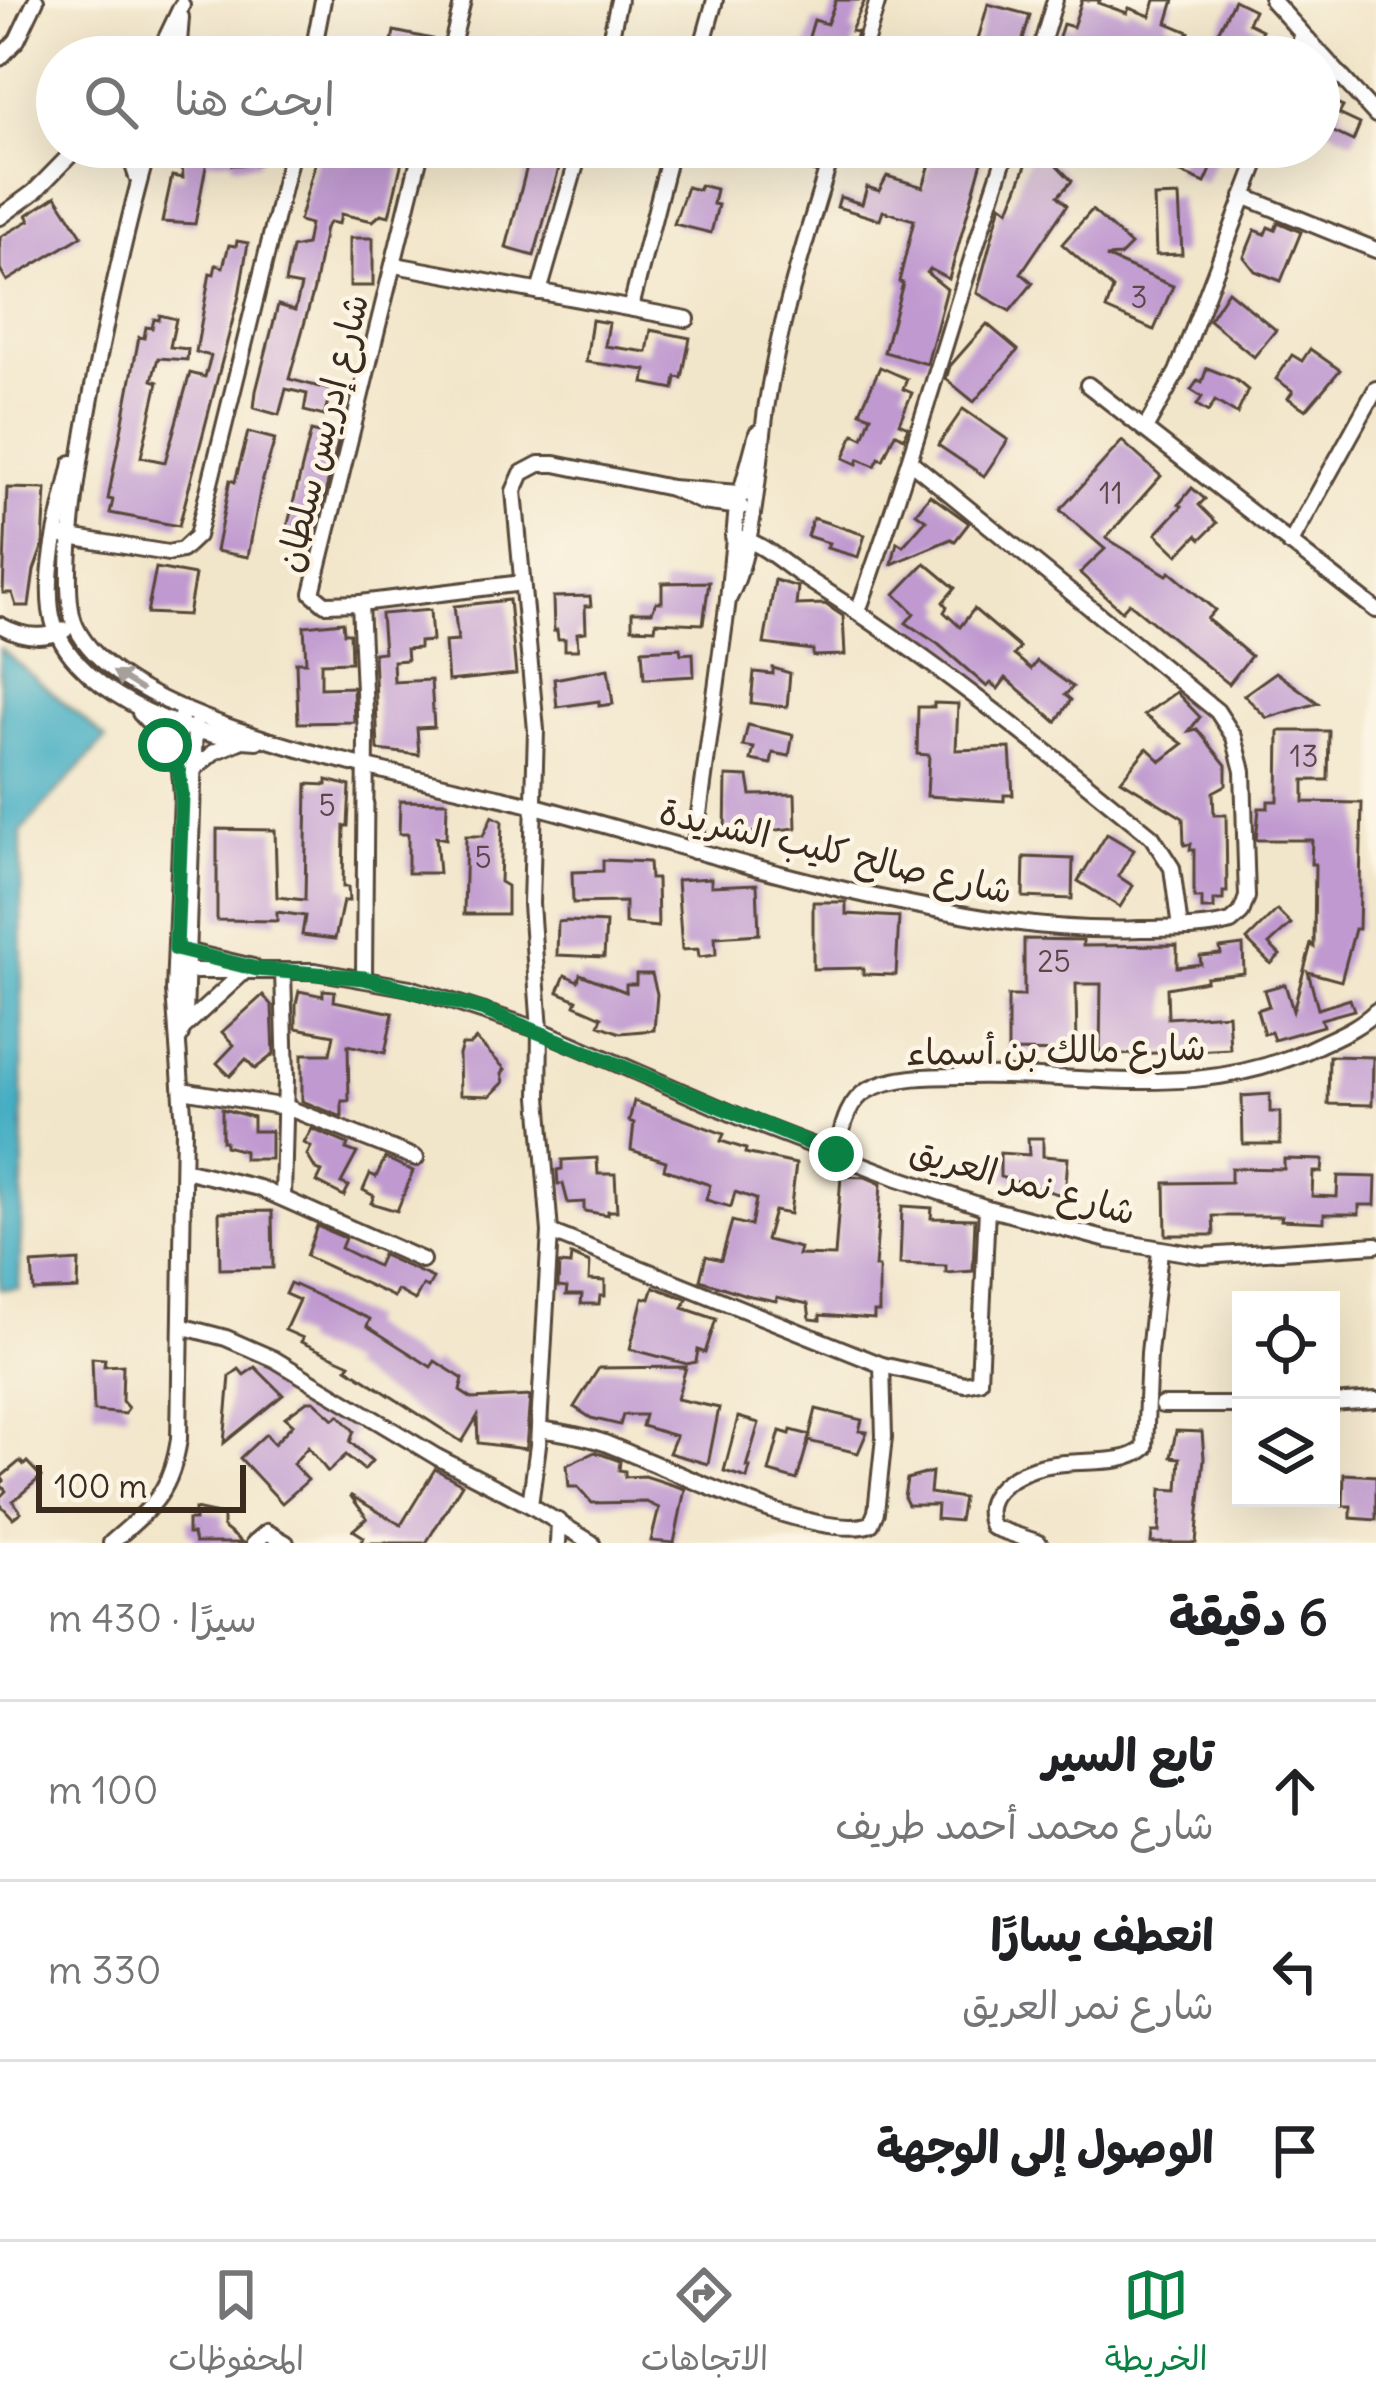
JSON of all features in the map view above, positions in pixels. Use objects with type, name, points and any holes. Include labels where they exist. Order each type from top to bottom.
[{"type":"street","points":[[0,58],[17,40],[36,0]]},
{"type":"street","points":[[316,36],[323,0]]},
{"type":"street","points":[[454,36],[463,0]]},
{"type":"street","points":[[611,36],[619,0]]},
{"type":"street","points":[[705,36],[716,0]]},
{"type":"street","points":[[867,36],[878,0]]},
{"type":"street","points":[[1044,36],[1055,0]]},
{"type":"street","points":[[1273,0],[1302,35]]},
{"type":"street","points":[[167,36],[182,2]]},
{"type":"street","points":[[180,36],[182,2]]},
{"type":"street","points":[[1340,76],[1376,115]]},
{"type":"street","points":[[0,217],[58,168]]},
{"type":"street","points":[[134,168],[139,182]]},
{"type":"street","points":[[143,168],[50,597],[57,634],[77,664],[123,698],[160,734],[186,771]]},
{"type":"street","points":[[65,536],[168,553],[182,550],[197,536],[287,168]]},
{"type":"street","name":"شارع إدريس سلطان","points":[[417,168],[312,585],[313,598],[360,604],[522,583]]},
{"type":"street","points":[[539,292],[574,168]]},
{"type":"street","points":[[632,307],[667,168]]},
{"type":"street","points":[[694,851],[745,500],[783,331],[828,168]]},
{"type":"street","points":[[858,611],[911,462],[1001,168]]},
{"type":"street","points":[[1147,427],[1178,372],[1254,168]]},
{"type":"street","points":[[1243,196],[1376,250]]},
{"type":"street","points":[[394,265],[687,319]]},
{"type":"street","points":[[1088,385],[1376,610]]},
{"type":"street","points":[[1290,544],[1376,389]]},
{"type":"street","name":"شارع صالح كليب الشريدة","points":[[268,741],[535,806],[772,874],[1014,924],[1087,930],[1231,922],[1247,897],[1243,770],[1228,725],[911,462]]},
{"type":"street","points":[[530,1505],[550,1232],[531,904],[536,730],[513,505],[517,479],[529,468],[555,464],[745,500]]},
{"type":"street","points":[[65,536],[68,602],[75,626],[90,650],[111,670],[188,719],[244,740],[268,741]]},
{"type":"street","points":[[740,543],[791,568],[858,611],[1152,837],[1172,868],[1180,928]]},
{"type":"street","points":[[360,604],[366,767],[364,978]]},
{"type":"street","points":[[0,625],[22,635],[57,634],[75,626]]},
{"type":"street","points":[[123,698],[268,741]]},
{"type":"street","points":[[112,1543],[146,1513],[172,1477],[179,1439],[184,1327],[181,971],[188,719]]},
{"type":"street","points":[[186,771],[244,740]]},
{"type":"street","name":"شارع نمر العريق","points":[[182,950],[251,970]]},
{"type":"street","points":[[181,1035],[251,970]]},
{"type":"street","points":[[283,970],[283,1198]]},
{"type":"street","name":"شارع نمر العريق","points":[[181,971],[283,970],[410,988],[540,1030],[836,1154],[987,1208],[1160,1251],[1246,1256],[1376,1245]]},
{"type":"street","name":"شارع مالك بن أسماء","points":[[836,1154],[853,1103],[867,1090],[893,1082],[974,1075],[1206,1081],[1273,1066],[1354,1028],[1376,1011]]},
{"type":"street","points":[[182,1090],[286,1107],[416,1158]]},
{"type":"street","points":[[184,1170],[283,1198],[422,1260]]},
{"type":"street","points":[[550,1232],[882,1365],[965,1384],[979,1381],[987,1208]]},
{"type":"street","points":[[1039,1543],[992,1527],[988,1509],[997,1491],[1034,1466],[1120,1458],[1145,1448],[1160,1251]]},
{"type":"street","points":[[184,1327],[226,1338],[274,1359],[592,1543]]},
{"type":"street","points":[[539,1429],[601,1442],[787,1520],[816,1529],[852,1531],[871,1524],[875,1512],[884,1437],[882,1365]]},
{"type":"street","points":[[1340,1402],[1376,1400]]},
{"type":"street","points":[[1162,1405],[1232,1405]]},
{"type":"street","points":[[558,1543],[559,1521]]},
{"type":"street","points":[[260,1538],[286,1543]]},
{"type":"water","points":[[0,648],[106,739],[21,831],[19,1289],[0,1289]]},
{"type":"building","points":[[836,0],[865,0],[851,31],[856,36],[809,36],[814,20],[827,24]]},
{"type":"building","points":[[1082,0],[1100,0],[1098,3],[1127,13],[1129,8],[1150,16],[1155,0],[1174,0],[1167,23],[1189,32],[1187,36],[1059,36],[1063,24],[1073,27]]},
{"type":"building","points":[[1234,0],[1254,10],[1248,23],[1262,30],[1259,36],[1216,36]]},
{"type":"building","points":[[988,4],[1030,15],[1024,36],[979,36]]},
{"type":"building","points":[[1340,114],[1360,124],[1353,141],[1340,135]]},
{"type":"building","points":[[182,168],[206,168],[195,224],[162,222],[172,176],[183,178]]},
{"type":"building","points":[[314,168],[400,168],[389,216],[381,214],[373,221],[341,214],[339,224],[330,222],[325,228],[289,379],[331,390],[324,416],[304,411],[307,394],[286,389],[279,415],[254,408],[278,305],[295,310],[301,286],[285,283],[292,248],[306,245],[310,224],[299,221]]},
{"type":"building","points":[[527,168],[559,168],[534,256],[506,248]]},
{"type":"building","points":[[929,168],[980,168],[949,279],[930,269],[927,273],[947,289],[927,364],[884,352],[914,220],[883,211],[880,220],[837,207],[840,197],[862,204],[867,187],[879,191],[887,176],[923,187]]},
{"type":"building","points":[[1025,168],[1059,168],[1072,181],[1058,196],[1067,205],[1021,273],[1033,283],[1010,311],[977,293],[1001,204],[1009,210]]},
{"type":"building","points":[[1175,168],[1212,168],[1205,183]]},
{"type":"building","points":[[700,185],[716,189],[713,204],[718,205],[711,233],[674,224],[687,187],[699,190]]},
{"type":"building","points":[[56,196],[82,236],[7,281],[0,269],[0,237],[30,220],[27,215]]},
{"type":"building","points":[[1179,196],[1182,254],[1156,255],[1154,197]]},
{"type":"building","points":[[1092,210],[1131,245],[1120,256],[1106,257],[1173,286],[1154,330],[1106,309],[1113,289],[1062,244]]},
{"type":"building","points":[[1278,222],[1301,232],[1281,281],[1255,271],[1244,257],[1255,230],[1265,234],[1268,227],[1275,230]]},
{"type":"building","points":[[350,238],[373,238],[373,286],[350,286]]},
{"type":"building","points":[[237,241],[248,243],[239,296],[179,526],[110,513],[113,500],[108,499],[139,337],[144,338],[146,327],[152,328],[160,315],[176,319],[170,347],[188,349],[187,360],[158,358],[152,380],[158,382],[141,457],[165,462],[190,373],[205,377],[211,356],[196,352],[210,273],[214,274],[216,265],[223,267],[229,245],[236,246]]},
{"type":"building","points":[[1228,291],[1276,330],[1254,357],[1209,320]]},
{"type":"building","points":[[592,320],[609,323],[605,346],[647,352],[651,330],[690,338],[682,378],[676,377],[674,389],[644,383],[646,370],[586,362]]},
{"type":"building","points":[[987,324],[1018,350],[974,402],[946,379],[950,366]]},
{"type":"building","points":[[1310,349],[1340,370],[1306,410],[1288,398],[1293,391],[1276,379],[1292,355],[1302,361]]},
{"type":"building","points":[[880,367],[907,379],[903,389],[912,393],[899,423],[908,427],[904,438],[895,433],[883,460],[879,458],[875,466],[859,459],[857,464],[844,458],[854,434],[863,438],[871,416],[860,412]]},
{"type":"building","points":[[1207,368],[1248,390],[1237,414],[1215,401],[1208,412],[1197,405],[1202,397],[1191,390],[1198,380],[1202,382]]},
{"type":"building","points":[[963,409],[1008,440],[984,476],[938,445]]},
{"type":"building","points":[[311,431],[339,438],[313,542],[285,536]]},
{"type":"building","points":[[248,432],[275,439],[248,557],[216,551],[230,480],[235,482]]},
{"type":"building","points":[[1122,441],[1161,476],[1106,538],[1167,575],[1170,572],[1215,610],[1207,619],[1251,656],[1229,684],[1129,603],[1122,611],[1080,573],[1105,549],[1060,510]]},
{"type":"building","points":[[7,488],[46,489],[43,545],[29,606],[16,606],[12,593],[3,593]]},
{"type":"building","points":[[1192,488],[1205,499],[1199,505],[1217,523],[1178,555],[1156,534]]},
{"type":"building","points":[[930,495],[969,523],[955,541],[892,564],[897,542],[903,546],[926,520],[916,513]]},
{"type":"building","points":[[813,518],[865,535],[858,557],[807,536]]},
{"type":"building","points":[[925,563],[955,588],[943,602],[944,612],[960,627],[974,609],[1020,648],[1014,655],[1031,669],[1037,661],[1073,687],[1065,695],[1071,700],[1056,722],[1006,678],[998,689],[991,683],[987,687],[906,623],[914,613],[895,594]]},
{"type":"building","points":[[156,568],[195,575],[188,615],[147,613]]},
{"type":"building","points":[[775,580],[798,587],[796,605],[825,604],[843,616],[845,655],[813,656],[813,650],[764,644]]},
{"type":"building","points":[[709,582],[703,624],[656,622],[655,629],[632,628],[632,612],[652,612],[656,602],[662,602],[662,583]]},
{"type":"building","points":[[590,596],[591,606],[585,606],[586,632],[577,633],[578,650],[565,650],[565,639],[558,639],[554,631],[553,597]]},
{"type":"building","points":[[509,600],[516,674],[448,681],[445,642],[458,641],[454,606]]},
{"type":"building","points":[[430,610],[432,641],[406,649],[407,660],[393,661],[394,682],[431,680],[434,727],[417,728],[419,755],[378,750],[374,653],[384,652],[381,614]]},
{"type":"building","points":[[343,622],[344,633],[350,633],[351,662],[321,663],[321,688],[353,687],[354,722],[298,723],[296,662],[306,662],[304,626]]},
{"type":"building","points":[[680,648],[681,654],[693,653],[694,676],[644,679],[642,650]]},
{"type":"building","points":[[773,668],[790,673],[787,707],[751,703],[754,672],[773,674]]},
{"type":"building","points":[[608,669],[613,704],[599,706],[599,701],[557,707],[554,679]]},
{"type":"building","points":[[1276,672],[1318,703],[1267,718],[1244,695]]},
{"type":"building","points":[[1176,692],[1200,717],[1189,731],[1197,729],[1226,765],[1226,785],[1213,792],[1214,815],[1226,815],[1227,892],[1223,900],[1214,900],[1214,909],[1202,909],[1202,898],[1194,898],[1194,850],[1191,844],[1184,845],[1183,818],[1121,780],[1147,748],[1161,761],[1183,744],[1144,715]]},
{"type":"building","points":[[934,703],[958,704],[956,750],[1010,748],[1013,795],[1004,795],[1004,801],[927,796],[929,755],[917,754],[918,707],[934,707]]},
{"type":"building","points":[[748,725],[793,735],[789,756],[773,753],[771,764],[751,760],[754,748],[743,746]]},
{"type":"building","points":[[1279,731],[1329,731],[1328,780],[1304,780],[1304,802],[1362,803],[1359,929],[1355,929],[1341,981],[1308,972],[1318,1009],[1350,999],[1354,1010],[1321,1019],[1323,1026],[1274,1040],[1271,1032],[1264,1034],[1257,1010],[1269,1006],[1264,990],[1285,984],[1293,1011],[1311,944],[1314,947],[1312,840],[1256,840],[1259,808],[1278,801]]},
{"type":"building","points":[[726,776],[748,777],[751,795],[795,794],[796,828],[725,837]]},
{"type":"building","points":[[327,780],[350,786],[343,887],[348,887],[349,901],[343,901],[335,939],[302,935],[305,916],[277,912],[277,921],[217,920],[217,829],[275,830],[277,897],[305,900],[307,784],[327,785]]},
{"type":"building","points":[[400,801],[447,802],[446,839],[436,837],[439,873],[408,873],[408,834],[399,834]]},
{"type":"building","points":[[492,816],[502,821],[500,882],[507,886],[507,914],[464,914],[466,836],[483,836]]},
{"type":"building","points":[[1107,834],[1134,850],[1118,876],[1133,886],[1120,907],[1078,881]]},
{"type":"building","points":[[1024,857],[1073,859],[1072,899],[1023,897]]},
{"type":"building","points":[[603,860],[649,862],[650,879],[657,879],[658,927],[625,924],[625,902],[573,903],[572,872],[603,871]]},
{"type":"building","points":[[711,878],[711,886],[757,884],[759,934],[715,937],[716,955],[699,957],[698,949],[682,950],[677,880]]},
{"type":"building","points":[[813,902],[846,902],[846,914],[899,917],[896,975],[863,974],[863,968],[813,969]]},
{"type":"building","points":[[1277,910],[1291,924],[1269,944],[1280,955],[1271,964],[1247,940]]},
{"type":"building","points":[[558,922],[606,923],[604,957],[557,955]]},
{"type":"building","points":[[1024,939],[1083,940],[1083,946],[1177,945],[1177,967],[1201,964],[1200,956],[1243,945],[1244,973],[1167,988],[1168,1018],[1228,1014],[1230,1049],[1100,1056],[1101,984],[1076,984],[1077,1052],[1008,1051],[1008,996],[1024,996]]},
{"type":"building","points":[[580,974],[626,992],[626,984],[636,984],[636,974],[652,974],[657,994],[654,1030],[620,1033],[599,1025],[602,1017],[558,992],[565,975],[578,981]]},
{"type":"building","points":[[323,990],[335,991],[334,1001],[393,1013],[385,1053],[348,1045],[349,1101],[342,1101],[342,1117],[302,1101],[302,1054],[330,1054],[334,1035],[296,1028],[296,1004],[299,991],[323,996]]},
{"type":"building","points":[[263,995],[272,1006],[274,1054],[255,1069],[246,1059],[230,1076],[217,1063],[234,1045],[222,1032]]},
{"type":"building","points":[[476,1039],[505,1069],[504,1082],[490,1096],[460,1095],[459,1055],[462,1045]]},
{"type":"building","points":[[1329,1056],[1373,1057],[1372,1105],[1328,1104]]},
{"type":"building","points":[[1270,1094],[1270,1112],[1280,1112],[1280,1144],[1243,1144],[1242,1096]]},
{"type":"building","points":[[634,1101],[724,1134],[721,1141],[746,1149],[745,1153],[796,1164],[790,1214],[774,1211],[766,1240],[800,1248],[798,1255],[835,1256],[841,1176],[865,1177],[881,1184],[875,1267],[879,1267],[879,1312],[874,1312],[874,1319],[820,1315],[820,1320],[810,1319],[808,1304],[746,1295],[700,1280],[706,1256],[721,1260],[732,1221],[751,1226],[756,1199],[735,1192],[731,1207],[706,1200],[710,1185],[664,1169],[666,1161],[631,1150],[634,1123],[629,1121]]},
{"type":"building","points":[[222,1109],[253,1117],[253,1131],[271,1131],[271,1159],[244,1159],[244,1151],[225,1146]]},
{"type":"building","points":[[312,1129],[348,1144],[346,1149],[357,1153],[341,1183],[349,1186],[344,1196],[317,1182],[322,1172],[316,1170],[307,1155],[311,1147],[304,1143]]},
{"type":"building","points":[[1028,1138],[1043,1138],[1043,1156],[1068,1158],[1065,1196],[1000,1177],[1000,1153],[1029,1155]]},
{"type":"building","points":[[385,1158],[413,1171],[397,1211],[371,1203],[374,1196],[363,1190]]},
{"type":"building","points":[[597,1158],[598,1174],[615,1174],[617,1211],[608,1211],[608,1215],[584,1211],[584,1202],[568,1203],[563,1184],[558,1184],[562,1160]]},
{"type":"building","points":[[1284,1159],[1323,1160],[1322,1172],[1313,1172],[1312,1196],[1337,1197],[1338,1176],[1376,1177],[1375,1205],[1359,1205],[1359,1214],[1324,1214],[1324,1222],[1281,1220],[1282,1216],[1213,1216],[1214,1235],[1166,1235],[1165,1183],[1231,1182],[1231,1168],[1284,1169]]},
{"type":"building","points":[[902,1206],[932,1208],[931,1218],[975,1219],[973,1271],[946,1273],[946,1266],[900,1264]]},
{"type":"building","points":[[272,1211],[273,1268],[220,1269],[219,1212]]},
{"type":"building","points":[[317,1226],[345,1238],[341,1248],[377,1266],[382,1255],[433,1278],[428,1288],[423,1285],[415,1300],[397,1290],[394,1297],[306,1256]]},
{"type":"building","points":[[571,1255],[590,1263],[589,1280],[605,1281],[605,1296],[600,1296],[599,1304],[581,1304],[582,1295],[566,1295],[567,1288],[558,1287],[559,1264],[570,1265]]},
{"type":"building","points":[[79,1261],[78,1289],[34,1291],[32,1264]]},
{"type":"building","points":[[290,1283],[370,1319],[367,1326],[431,1367],[435,1361],[463,1379],[460,1391],[472,1399],[530,1396],[526,1449],[478,1443],[477,1417],[462,1442],[347,1368],[350,1364],[301,1342],[303,1338],[285,1330],[299,1300],[285,1294]]},
{"type":"building","points":[[654,1287],[687,1299],[683,1308],[716,1319],[705,1353],[698,1350],[696,1362],[687,1364],[630,1349],[643,1297],[650,1299]]},
{"type":"building","points":[[92,1358],[105,1359],[104,1366],[123,1365],[125,1414],[94,1411]]},
{"type":"building","points":[[255,1367],[283,1395],[224,1443],[230,1376],[239,1369],[244,1375]]},
{"type":"building","points":[[686,1367],[677,1399],[719,1408],[708,1464],[669,1453],[676,1436],[642,1426],[645,1415],[623,1415],[620,1425],[591,1418],[574,1407],[599,1368]]},
{"type":"building","points":[[314,1401],[334,1419],[339,1415],[354,1431],[350,1442],[372,1461],[364,1470],[346,1455],[328,1472],[308,1447],[293,1464],[308,1480],[282,1503],[240,1458],[266,1434],[274,1444],[293,1424],[285,1417]]},
{"type":"building","points":[[816,1409],[862,1420],[859,1431],[867,1432],[858,1453],[808,1441]]},
{"type":"building","points":[[738,1417],[759,1423],[747,1478],[724,1471]]},
{"type":"building","points":[[791,1430],[810,1435],[797,1480],[769,1472],[780,1431],[790,1434]]},
{"type":"building","points":[[1176,1431],[1202,1432],[1196,1543],[1151,1543],[1152,1532],[1159,1532],[1161,1489],[1178,1490],[1180,1458],[1171,1457]]},
{"type":"building","points":[[595,1452],[620,1461],[619,1470],[625,1471],[625,1477],[645,1476],[685,1489],[674,1543],[651,1541],[659,1508],[646,1502],[592,1503],[578,1487],[569,1487],[567,1465]]},
{"type":"building","points":[[20,1461],[41,1477],[13,1501],[21,1512],[13,1518],[0,1504],[6,1491],[0,1484],[1,1477]]},
{"type":"building","points":[[435,1469],[462,1484],[426,1543],[361,1543],[364,1537],[353,1530],[367,1518],[350,1495],[401,1525]]},
{"type":"building","points":[[932,1472],[930,1493],[963,1498],[959,1521],[936,1519],[937,1505],[908,1505],[904,1497],[907,1479]]},
{"type":"building","points":[[1344,1474],[1376,1476],[1376,1520],[1351,1518],[1351,1506],[1343,1506]]},
{"type":"building","points":[[195,1509],[223,1515],[223,1527],[243,1543],[195,1543],[193,1534],[188,1534],[188,1520],[195,1520]]},
{"type":"route","points":[[165,745],[179,772],[182,797],[176,949],[257,969],[364,978],[484,1010],[836,1154]]}]
